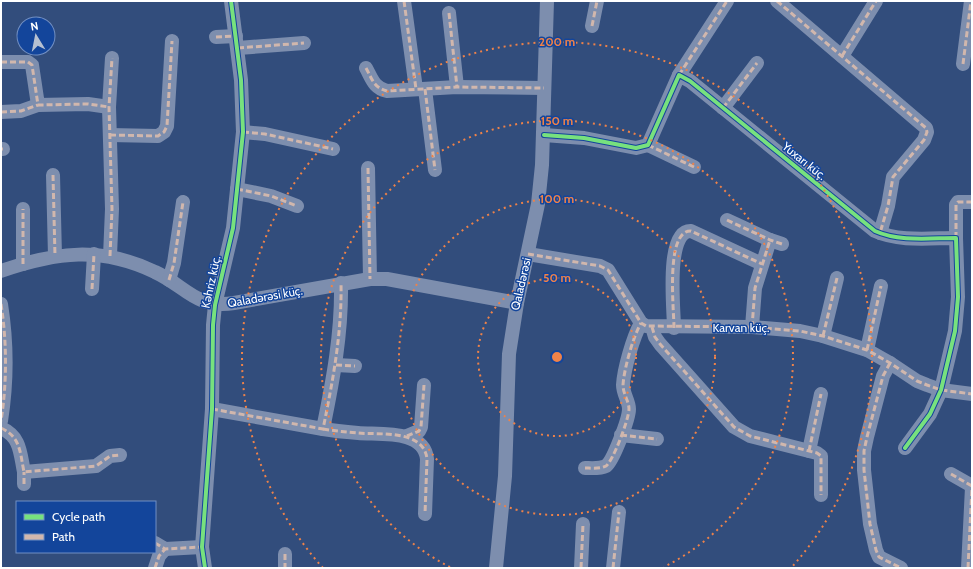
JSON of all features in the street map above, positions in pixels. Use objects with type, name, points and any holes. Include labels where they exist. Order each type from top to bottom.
[{"type":"street","name":"Kəhriz küç.","points":[[205,568],[202,547],[212,409],[212,337],[215,305],[233,228],[243,132],[237,42],[232,1]]},
{"type":"street","points":[[404,1],[435,170]]},
{"type":"street","name":"Qaladərəsi","points":[[496,568],[505,476],[509,354],[516,303],[538,204],[544,135],[547,1]]},
{"type":"street","points":[[592,26],[597,1]]},
{"type":"street","points":[[648,145],[679,75],[727,1]]},
{"type":"street","points":[[777,1],[926,128],[927,132],[924,140],[893,177],[888,206],[880,233]]},
{"type":"street","points":[[842,56],[876,1]]},
{"type":"street","points":[[963,64],[971,1]]},
{"type":"street","points":[[450,13],[457,87]]},
{"type":"street","points":[[216,37],[237,42],[304,43]]},
{"type":"street","points":[[110,135],[158,136],[164,132],[167,126],[172,41]]},
{"type":"street","points":[[110,256],[112,209],[109,107],[112,58]]},
{"type":"street","points":[[1,62],[28,62],[32,65],[38,106]]},
{"type":"street","points":[[723,108],[756,64]]},
{"type":"street","points":[[366,68],[379,90],[387,92],[457,87],[544,88]]},
{"type":"street","name":"Yuxarı küç.","points":[[679,75],[690,81],[875,231],[907,237],[956,238]]},
{"type":"street","points":[[1,112],[21,111],[38,106],[88,104],[109,107]]},
{"type":"street","points":[[243,132],[265,134],[333,149]]},
{"type":"street","points":[[544,135],[584,138],[636,148],[648,145],[694,167]]},
{"type":"street","points":[[368,168],[370,279]]},
{"type":"street","points":[[53,175],[55,256]]},
{"type":"street","points":[[237,190],[271,196],[297,206]]},
{"type":"street","points":[[169,280],[174,263],[183,202]]},
{"type":"street","points":[[905,448],[930,414],[941,390],[955,331],[958,297],[956,205],[958,202],[972,202]]},
{"type":"street","points":[[23,264],[24,209]]},
{"type":"street","points":[[727,220],[776,242],[762,264],[755,288],[752,327]]},
{"type":"street","points":[[674,328],[673,258],[682,234],[686,231],[691,231],[762,264]]},
{"type":"street","points":[[92,289],[94,254]]},
{"type":"street","name":"Qaladərəsi küç.","points":[[1,271],[55,256],[94,254],[110,256],[139,265],[169,280],[193,297],[215,305],[370,279],[387,279],[516,303]]},
{"type":"street","points":[[528,254],[600,266],[608,270],[660,344],[734,427],[750,436],[817,453],[821,456],[821,495]]},
{"type":"street","points":[[823,336],[837,278]]},
{"type":"street","points":[[323,429],[336,365],[340,333],[341,283]]},
{"type":"street","points":[[867,350],[881,286]]},
{"type":"street","points":[[1,304],[4,324],[5,392],[1,421]]},
{"type":"street","points":[[584,468],[603,468],[608,465],[628,417],[629,408],[623,385],[632,344],[636,331],[646,325]]},
{"type":"street","name":"Karvan küç.","points":[[646,325],[674,328],[752,327],[793,330],[823,336],[867,350],[917,381],[941,390],[972,394]]},
{"type":"street","points":[[890,363],[883,376],[867,437],[864,451],[864,470],[870,524],[876,550],[879,557],[901,568]]},
{"type":"street","points":[[336,365],[355,366]]},
{"type":"street","points":[[407,436],[419,431],[421,427],[424,386]]},
{"type":"street","points":[[808,451],[821,394]]},
{"type":"street","points":[[212,409],[323,429],[356,433],[398,434],[407,436],[423,446],[427,452],[425,514]]},
{"type":"street","points":[[1,428],[10,432],[15,437],[24,478],[96,466],[110,456],[120,455]]},
{"type":"street","points":[[621,435],[657,439]]},
{"type":"street","points":[[951,474],[972,487],[968,568]]},
{"type":"street","points":[[613,568],[619,512]]},
{"type":"street","points":[[581,568],[583,524]]},
{"type":"street","points":[[155,568],[160,556],[160,546],[202,547]]},
{"type":"street","points":[[285,554],[285,568]]},
{"type":"marked path","points":[[404,1],[416,89]]},
{"type":"marked path","points":[[592,26],[597,1]]},
{"type":"marked path","points":[[679,75],[727,1]]},
{"type":"marked path","points":[[777,1],[926,128],[927,132],[924,140],[893,177],[888,206],[880,233]]},
{"type":"marked path","points":[[842,56],[876,1]]},
{"type":"marked path","points":[[963,64],[971,1]]},
{"type":"marked path","points":[[449,13],[457,87]]},
{"type":"marked path","points":[[216,37],[236,36]]},
{"type":"marked path","points":[[110,135],[158,136],[164,132],[167,126],[172,41]]},
{"type":"marked path","points":[[238,48],[304,43]]},
{"type":"marked path","points":[[110,256],[112,209],[109,107],[112,58]]},
{"type":"marked path","points":[[1,62],[28,62],[32,65],[38,105],[88,104],[109,107]]},
{"type":"marked path","points":[[723,108],[757,63]]},
{"type":"marked path","points":[[366,68],[376,85],[387,91],[457,87],[544,88]]},
{"type":"marked path","points":[[425,89],[435,170]]},
{"type":"marked path","points":[[1,112],[21,111],[38,105]]},
{"type":"marked path","points":[[243,132],[265,134],[333,149]]},
{"type":"marked path","points":[[648,145],[694,167]]},
{"type":"marked path","points":[[368,168],[370,279]]},
{"type":"marked path","points":[[53,175],[55,256]]},
{"type":"marked path","points":[[237,189],[271,196],[297,206]]},
{"type":"marked path","points":[[169,280],[174,263],[183,202]]},
{"type":"marked path","points":[[956,238],[956,205],[958,202],[972,202]]},
{"type":"marked path","points":[[23,209],[23,264]]},
{"type":"marked path","points":[[727,220],[782,244]]},
{"type":"marked path","points":[[674,328],[674,257],[677,243],[683,234],[691,231],[762,264]]},
{"type":"marked path","points":[[752,327],[755,288],[770,240]]},
{"type":"marked path","points":[[92,289],[94,254]]},
{"type":"marked path","points":[[528,254],[600,266],[608,270],[641,323],[646,326],[752,327],[800,331],[823,336],[867,350],[917,381],[927,385],[941,390],[972,394]]},
{"type":"marked path","points":[[823,336],[837,278]]},
{"type":"marked path","points":[[212,409],[323,429],[338,338],[341,283]]},
{"type":"marked path","points":[[867,350],[881,286]]},
{"type":"marked path","points":[[1,304],[6,362],[1,421]]},
{"type":"marked path","points":[[585,468],[598,468],[606,466],[613,456],[620,439],[629,409],[623,388],[625,371],[629,353],[641,323]]},
{"type":"marked path","points":[[652,327],[655,337],[660,344],[734,427],[750,436],[817,453],[821,456],[821,495]]},
{"type":"marked path","points":[[890,363],[883,376],[867,437],[864,451],[864,470],[870,524],[876,550],[879,557],[901,568]]},
{"type":"marked path","points":[[336,365],[355,366]]},
{"type":"marked path","points":[[407,436],[419,431],[421,427],[424,385]]},
{"type":"marked path","points":[[809,451],[821,394]]},
{"type":"marked path","points":[[1,428],[8,432],[16,441],[24,472],[96,466],[110,456],[120,455]]},
{"type":"marked path","points":[[323,429],[354,433],[388,434],[409,438],[418,443],[424,449],[427,459],[425,514]]},
{"type":"marked path","points":[[621,435],[657,439]]},
{"type":"marked path","points":[[24,472],[24,484]]},
{"type":"marked path","points":[[951,474],[972,486]]},
{"type":"marked path","points":[[968,568],[972,487]]},
{"type":"marked path","points":[[613,568],[619,512]]},
{"type":"marked path","points":[[581,568],[583,524]]},
{"type":"marked path","points":[[156,544],[165,549],[202,547]]},
{"type":"marked path","points":[[155,568],[159,556],[165,549]]},
{"type":"marked path","points":[[285,554],[285,568]]},
{"type":"cycle path","points":[[205,568],[202,547],[212,409],[213,325],[215,305],[233,228],[243,132],[241,80],[231,1]]},
{"type":"cycle path","points":[[544,135],[584,138],[636,148],[648,145],[679,75],[690,81],[875,231],[894,237],[904,238],[956,238],[958,297],[955,331],[941,390],[930,414],[905,448]]}]
